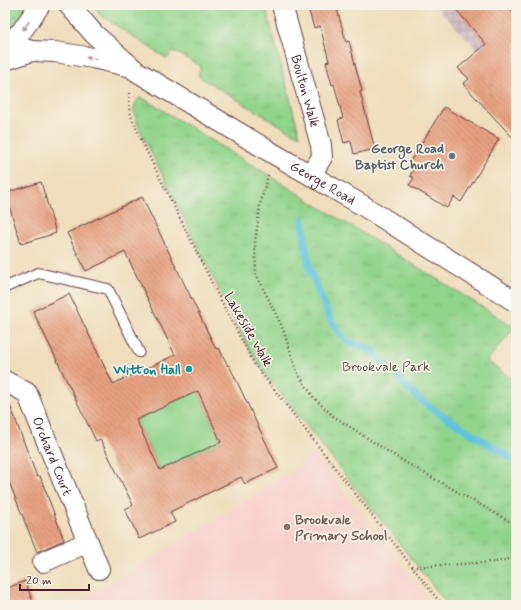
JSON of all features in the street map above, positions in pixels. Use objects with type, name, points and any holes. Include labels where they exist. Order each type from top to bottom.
[{"type":"street","points":[[6,49],[22,32],[40,5]]},
{"type":"street","name":"George Road","points":[[69,5],[94,34],[132,68],[274,154],[362,205],[516,302]]},
{"type":"street","name":"Boulton Walk","points":[[282,5],[321,145],[322,157],[311,175]]},
{"type":"street","name":"George Road","points":[[6,49],[55,52],[93,58],[132,68]]},
{"type":"street","name":"Orchard Court","points":[[5,381],[27,393],[99,569]]},
{"type":"street","points":[[43,562],[88,542]]},
{"type":"lane","points":[[5,285],[6,287],[38,273],[108,289],[139,352]]},
{"type":"path","name":"Lakeside Walk","points":[[132,68],[129,100],[131,116],[173,206],[255,365],[442,605]]},
{"type":"path","points":[[274,154],[260,205],[255,243],[256,274],[283,329],[297,372],[314,398],[333,416],[403,461],[516,525]]},
{"type":"path","points":[[412,567],[494,562],[516,558]]},
{"type":"shaded area","points":[[434,5],[516,5],[516,91],[488,61]]},
{"type":"shaded area","name":"Brookvale Primary School","points":[[314,453],[427,596],[415,605],[71,605],[115,581],[290,473]]},
{"type":"green space","points":[[5,5],[26,5],[11,29],[5,30]]},
{"type":"green space","points":[[95,5],[265,5],[300,136],[198,76],[201,66],[173,51],[167,59],[99,14]]},
{"type":"green space","name":"Brookvale Park","points":[[140,98],[146,100],[515,327],[487,361],[516,382],[516,605],[448,605],[263,371],[244,340],[139,128],[135,117],[134,107]]},
{"type":"green space","points":[[198,391],[221,442],[160,470],[136,420]]},
{"type":"building","points":[[307,5],[336,5],[346,42],[349,41],[362,91],[360,92],[375,149],[354,154],[351,141],[344,143],[338,120],[343,118],[334,84],[332,85],[326,62],[329,61],[320,26],[314,28]]},
{"type":"building","points":[[452,5],[507,5],[516,16],[516,141],[463,84],[469,79],[458,68],[486,44]]},
{"type":"building","name":"George Road Baptist Church","points":[[444,107],[499,139],[461,202],[454,197],[447,208],[409,185],[414,178],[410,176],[415,167],[409,163]]},
{"type":"building","points":[[41,182],[56,233],[21,244],[5,193]]},
{"type":"building","name":"Witton Hall","points":[[142,197],[216,349],[219,348],[228,366],[229,365],[278,468],[245,484],[241,477],[170,512],[175,522],[139,539],[125,509],[133,505],[100,439],[96,441],[33,311],[69,294],[113,384],[175,355],[125,252],[86,271],[67,233]],"holes":[[[198,391],[221,442],[160,470],[136,420]]]},
{"type":"building","points":[[5,397],[7,397],[37,477],[40,476],[64,540],[37,552],[5,472]]},
{"type":"building","points":[[25,581],[34,605],[5,605],[5,589]]},
{"type":"waterway","points":[[303,219],[310,270],[329,317],[339,333],[348,342],[372,350],[378,356],[383,365],[396,374],[408,389],[428,406],[516,461]]},
{"type":"place","name":"George Road Baptist Church","points":[[452,156]]},
{"type":"place","name":"Witton Hall","points":[[189,369]]},
{"type":"place","name":"Brookvale Primary School","points":[[287,527]]}]
